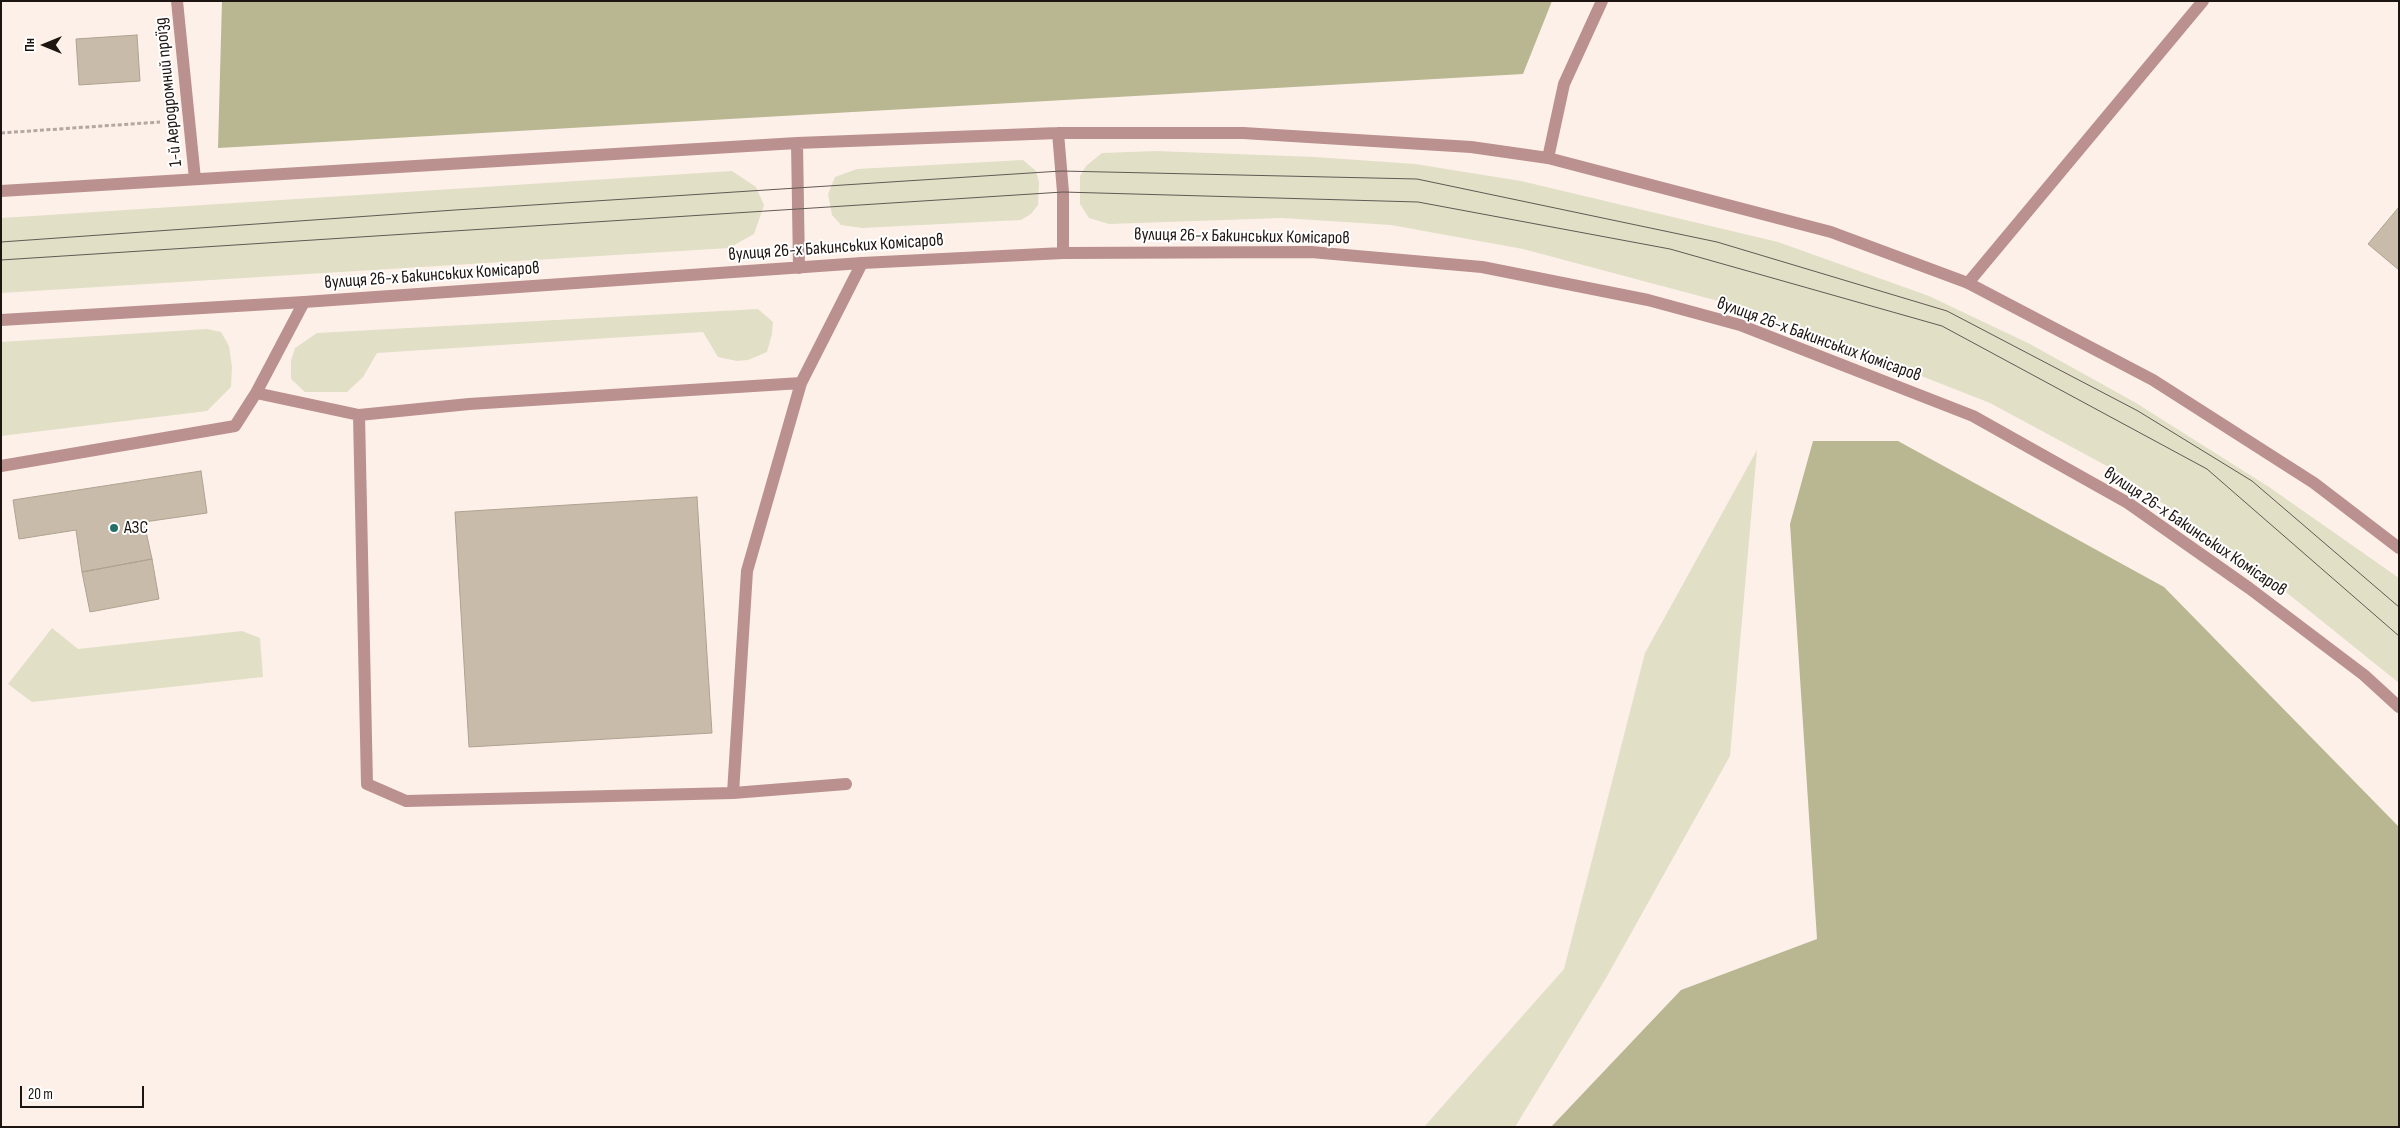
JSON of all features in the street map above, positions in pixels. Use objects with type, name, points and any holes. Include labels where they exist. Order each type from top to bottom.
[{"type":"street","name":"1-й Аеродромний проїзд","points":[[177,1],[195,179]]},
{"type":"street","points":[[1548,158],[1564,84],[1602,1]]},
{"type":"street","points":[[1968,283],[2203,1]]},
{"type":"street","points":[[1,191],[798,143],[1058,133],[1242,133],[1471,147],[1548,158],[1831,232],[1968,283],[2153,380],[2314,483],[2399,548]]},
{"type":"street","points":[[1058,133],[1063,192],[1063,253]]},
{"type":"street","points":[[798,143],[799,268]]},
{"type":"street","name":"вулиця 26-х Бакинських Комісаров","points":[[1,320],[304,302],[862,263],[1063,253],[1310,252],[1482,267],[1648,300],[1740,325],[1973,416],[2128,504],[2264,599],[2364,674],[2399,707]]},
{"type":"street","points":[[733,793],[747,571],[801,383],[862,263]]},
{"type":"street","points":[[1,466],[235,426],[256,393],[304,302]]},
{"type":"street","points":[[256,393],[359,416],[469,404],[801,383]]},
{"type":"street","points":[[359,416],[368,784],[406,801],[733,793],[846,784]]},
{"type":"path","points":[[1,133],[166,121]]},
{"type":"shaded area","points":[[222,1],[1552,1],[1523,74],[218,148]]},
{"type":"shaded area","points":[[1156,151],[1315,157],[1415,164],[1521,181],[1778,242],[1929,296],[2030,344],[2136,403],[2269,487],[2399,578],[2399,683],[2266,576],[2118,472],[1990,403],[1756,311],[1523,249],[1391,225],[1282,218],[1109,224],[1089,218],[1080,204],[1080,176],[1086,166],[1102,153]]},
{"type":"shaded area","points":[[1023,160],[1036,171],[1039,182],[1038,205],[1031,214],[1021,220],[862,228],[841,225],[832,215],[828,194],[835,177],[857,169]]},
{"type":"shaded area","points":[[732,171],[756,187],[764,205],[754,234],[729,248],[1,293],[1,218]]},
{"type":"shaded area","points":[[758,309],[773,322],[772,334],[767,352],[748,360],[737,361],[718,357],[703,332],[377,353],[363,377],[347,392],[305,392],[291,379],[291,361],[295,348],[317,333]]},
{"type":"shaded area","points":[[207,329],[221,332],[229,346],[232,367],[231,387],[207,411],[1,436],[1,342]]},
{"type":"shaded area","points":[[1813,441],[1898,441],[2164,587],[2399,827],[2399,1127],[1551,1127],[1681,990],[1817,939],[1790,524]]},
{"type":"shaded area","points":[[1757,450],[1730,756],[1606,978],[1515,1127],[1424,1127],[1564,969],[1645,653]]},
{"type":"shaded area","points":[[52,628],[78,649],[242,631],[260,638],[263,677],[32,702],[8,684]]},
{"type":"building","points":[[137,35],[140,81],[79,85],[76,39]]},
{"type":"building","points":[[2399,207],[2399,270],[2368,244]]},
{"type":"building","points":[[201,471],[207,513],[144,522],[152,559],[82,572],[76,530],[19,539],[13,500]]},
{"type":"building","points":[[697,497],[712,733],[469,747],[455,512]]},
{"type":"building","points":[[152,559],[159,599],[90,612],[82,572]]},
{"type":"tram line","points":[[1,242],[455,210],[1061,171],[1417,179],[1717,242],[1947,311],[2138,411],[2252,481],[2399,607]]},
{"type":"tram line","points":[[1,260],[1063,192],[1418,202],[1670,249],[1942,326],[2207,469],[2399,636]]},
{"type":"place","name":"АЗС","points":[[114,528]]}]
